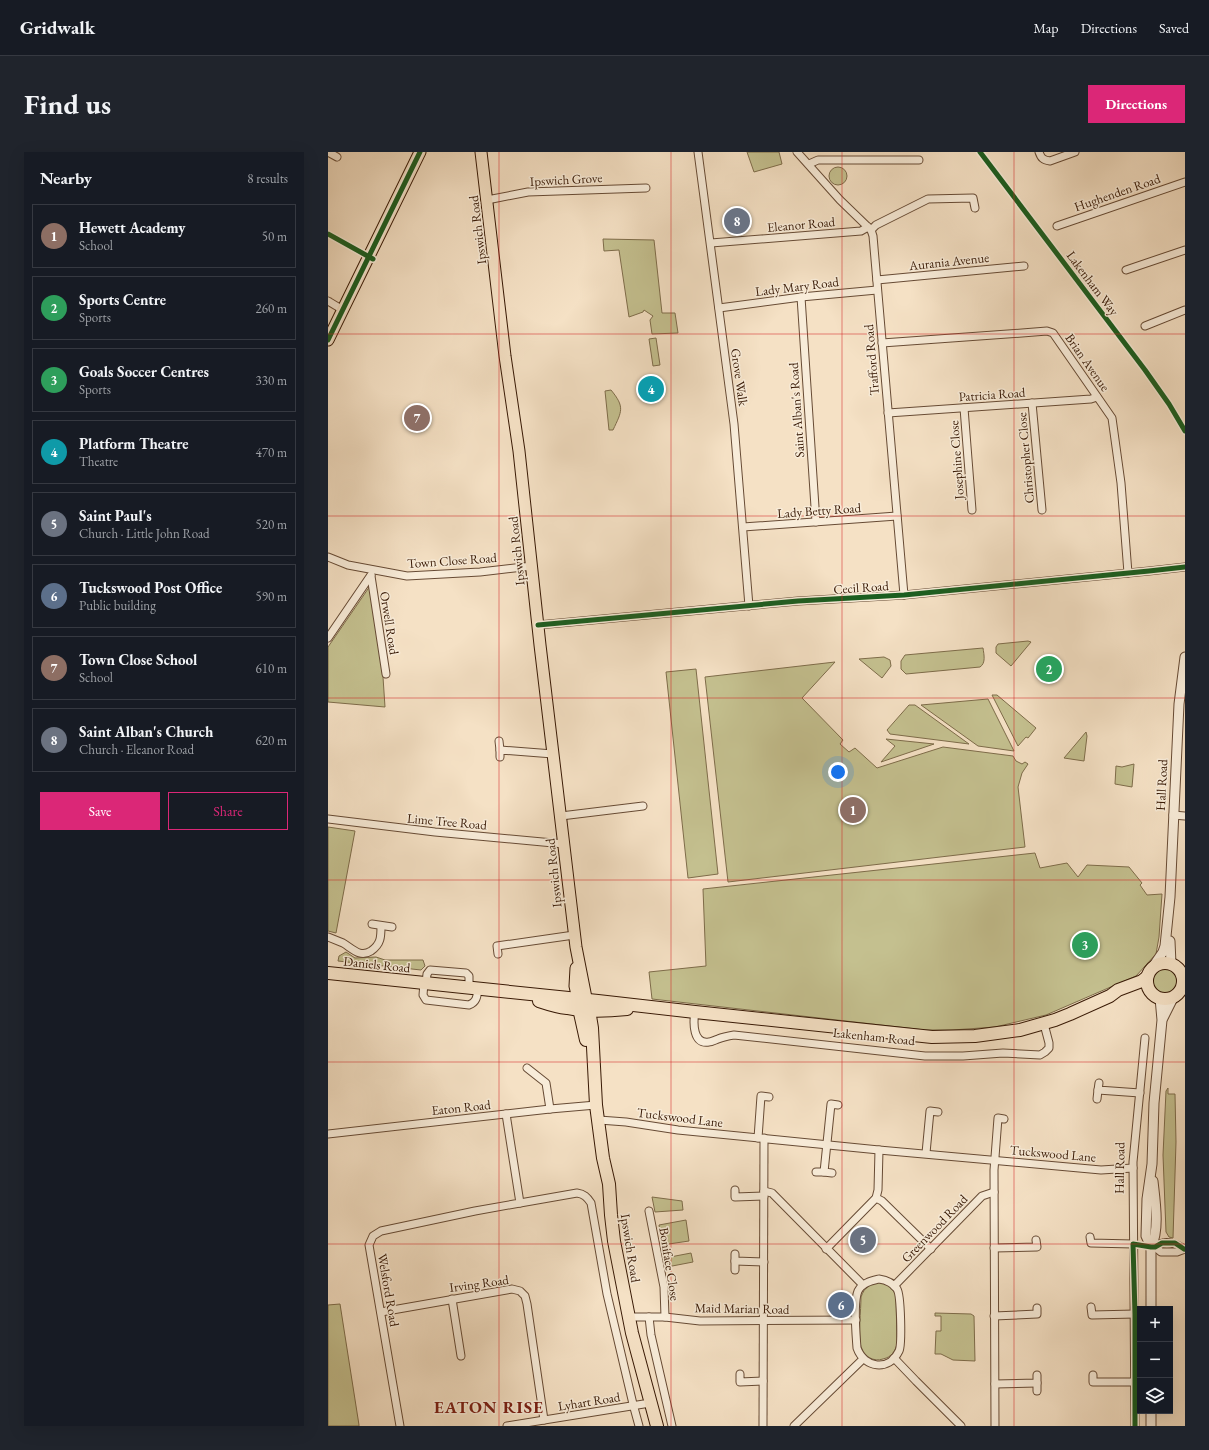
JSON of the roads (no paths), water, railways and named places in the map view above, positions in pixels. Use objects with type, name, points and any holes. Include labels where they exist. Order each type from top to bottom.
[{"type":"highway","points":[[1150,973],[1158,964],[1165,963],[1178,968]]},
{"type":"highway","name":"Hall Road","points":[[1174,996],[1180,991],[1184,983],[1178,968]]},
{"type":"highway","name":"Daniels Road","points":[[328,973],[501,991],[568,1009],[583,1005]]},
{"type":"highway","name":"Hall Road","points":[[1150,973],[1148,988],[1157,996]]},
{"type":"highway","name":"Lakenham Road","points":[[583,1005],[606,1011],[648,1007],[932,1037],[974,1036],[1008,1032],[1044,1024],[1110,996],[1118,990],[1142,981],[1150,973]]},
{"type":"highway","name":"Lakenham Road","points":[[1110,996],[1135,991],[1157,996]]},
{"type":"highway","points":[[1157,996],[1164,999],[1174,996]]},
{"type":"highway","name":"Ipswich Road","points":[[583,1005],[592,1028],[593,1071],[596,1105],[608,1184],[614,1241],[628,1317],[657,1426]]},
{"type":"main road","points":[[328,340],[420,152]]},
{"type":"main road","name":"Ipswich Road","points":[[481,152],[505,356],[519,451],[583,1005]]},
{"type":"street","points":[[328,152],[336,157]]},
{"type":"street","name":"Grove Walk","points":[[698,152],[734,424],[749,606]]},
{"type":"street","points":[[797,152],[840,200],[869,229]]},
{"type":"street","points":[[1039,152],[1045,161],[1050,161],[1074,152]]},
{"type":"street","points":[[809,164],[818,160],[918,160]]},
{"type":"street","name":"Hughenden Road","points":[[1057,226],[1185,182]]},
{"type":"street","name":"Ipswich Grove","points":[[487,200],[528,192],[646,188]]},
{"type":"street","name":"Eleanor Road","points":[[711,243],[861,231],[869,229],[928,199],[975,195],[975,208]]},
{"type":"street","name":"Trafford Road","points":[[869,229],[874,250],[877,280],[904,595]]},
{"type":"street","points":[[1126,270],[1185,250]]},
{"type":"street","name":"Aurania Avenue","points":[[877,280],[1024,266]]},
{"type":"street","name":"Lady Mary Road","points":[[719,308],[801,297],[877,290]]},
{"type":"street","name":"Saint Alban's Road","points":[[801,297],[816,522]]},
{"type":"street","points":[[328,301],[343,310]]},
{"type":"street","points":[[1145,326],[1185,310]]},
{"type":"street","name":"Brian Avenue","points":[[882,343],[1047,331],[1053,333],[1112,418],[1121,483],[1128,573]]},
{"type":"street","name":"Patricia Road","points":[[888,413],[1091,399],[1097,397]]},
{"type":"street","name":"Christopher Close","points":[[1032,403],[1042,510]]},
{"type":"street","name":"Josephine Close","points":[[964,408],[972,510]]},
{"type":"street","name":"Lady Betty Road","points":[[743,527],[897,516]]},
{"type":"street","name":"Town Close Road","points":[[328,557],[371,573],[407,576],[480,572],[532,566]]},
{"type":"street","name":"Cecil Road","points":[[538,625],[749,606],[904,595],[1185,567]]},
{"type":"street","points":[[328,638],[371,573]]},
{"type":"street","name":"Orwell Road","points":[[371,573],[386,674]]},
{"type":"street","name":"Hall Road","points":[[1150,973],[1165,946],[1185,657]]},
{"type":"street","points":[[499,741],[500,754],[553,754]]},
{"type":"street","points":[[561,816],[643,806]]},
{"type":"street","points":[[1173,815],[1185,816]]},
{"type":"street","name":"Lime Tree Road","points":[[328,819],[435,832],[564,844]]},
{"type":"street","name":"Hall Road","points":[[1168,914],[1170,923],[1169,948],[1178,968]]},
{"type":"street","points":[[372,924],[392,927]]},
{"type":"street","points":[[328,937],[344,944],[360,954],[368,953],[377,947],[381,940],[382,926]]},
{"type":"street","points":[[498,954],[497,946],[574,935]]},
{"type":"street","name":"Daniels Road","points":[[425,983],[423,995],[426,1000],[469,1005],[474,1003],[477,999],[474,988]]},
{"type":"street","name":"Hall Road","points":[[1151,1306],[1153,1247],[1146,1236],[1147,1199],[1152,1164],[1154,1104],[1162,1020],[1157,996]]},
{"type":"street","name":"Hall Road","points":[[1162,1020],[1174,996]]},
{"type":"street","name":"Lakenham Road","points":[[695,1012],[694,1027],[697,1036],[700,1041],[705,1042],[734,1035],[925,1056],[963,1056],[1003,1053],[1040,1055],[1046,1052],[1049,1048],[1044,1024]]},
{"type":"street","name":"Hall Road","points":[[1135,1426],[1133,1168],[1134,1135],[1140,1093],[1145,1038]]},
{"type":"street","points":[[527,1068],[546,1083],[550,1109]]},
{"type":"street","points":[[1097,1099],[1099,1086],[1140,1093]]},
{"type":"street","points":[[763,1426],[764,1193],[758,1096],[769,1097]]},
{"type":"street","points":[[816,1172],[828,1172],[827,1145],[831,1104]]},
{"type":"street","name":"Eaton Road","points":[[328,1134],[596,1105]]},
{"type":"street","points":[[926,1153],[926,1111],[938,1112]]},
{"type":"street","points":[[506,1114],[520,1203]]},
{"type":"street","name":"Tuckswood Lane","points":[[994,1160],[998,1118]]},
{"type":"street","name":"Tuckswood Lane","points":[[599,1120],[626,1122],[678,1130],[878,1150],[926,1153],[1101,1170],[1133,1168]]},
{"type":"street","points":[[826,1249],[876,1198],[878,1190],[878,1150]]},
{"type":"street","points":[[994,1160],[995,1426]]},
{"type":"street","name":"Greenwood Road","points":[[894,1286],[982,1196],[994,1192]]},
{"type":"street","points":[[735,1197],[772,1193],[863,1285]]},
{"type":"street","name":"Welsford Road","points":[[400,1426],[369,1245],[373,1236],[381,1231],[474,1211],[580,1194],[588,1198],[591,1203],[607,1294],[633,1406]]},
{"type":"street","points":[[876,1198],[882,1201],[931,1249]]},
{"type":"street","name":"Boniface Close","points":[[648,1214],[664,1287],[666,1317]]},
{"type":"street","points":[[1090,1243],[1133,1244]]},
{"type":"street","points":[[1153,1247],[1162,1243],[1175,1243],[1185,1249]]},
{"type":"street","points":[[994,1248],[1037,1247]]},
{"type":"street","points":[[735,1270],[735,1258],[764,1262]]},
{"type":"street","points":[[879,1279],[886,1280],[894,1286],[899,1294],[900,1349],[894,1358],[880,1365],[875,1365],[863,1359],[857,1348],[857,1296],[863,1285],[870,1281],[879,1279]]},
{"type":"street","name":"Irving Road","points":[[381,1312],[512,1289],[520,1291],[525,1296],[544,1420]]},
{"type":"street","points":[[452,1299],[461,1356]]},
{"type":"street","points":[[994,1316],[1037,1311],[1037,1322]]},
{"type":"street","points":[[1092,1315],[1135,1314]]},
{"type":"street","name":"Maid Marian Road","points":[[628,1317],[666,1317],[700,1321],[856,1320]]},
{"type":"street","points":[[649,1317],[651,1335],[672,1426]]},
{"type":"street","points":[[894,1358],[961,1426]]},
{"type":"street","points":[[794,1426],[863,1359]]},
{"type":"street","points":[[995,1384],[1037,1379],[1037,1391]]},
{"type":"street","points":[[740,1381],[763,1381]]},
{"type":"street","points":[[1093,1382],[1135,1382]]},
{"type":"street","name":"Lyhart Road","points":[[507,1426],[650,1403]]},
{"type":"street","points":[[633,1406],[639,1426]]},
{"type":"street","points":[[1151,1414],[1151,1426]]},
{"type":"place","name":"Saint Alban's Church","points":[[737,221]]},
{"type":"place","name":"Platform Theatre","points":[[651,389]]},
{"type":"place","name":"Town Close School","points":[[417,418]]},
{"type":"place","name":"Sports Centre","points":[[1049,669]]},
{"type":"place","name":"Hewett Academy","points":[[853,810]]},
{"type":"place","name":"Goals Soccer Centres","points":[[1085,945]]},
{"type":"place","name":"Saint Paul's","points":[[863,1240]]},
{"type":"place","name":"Tuckswood Post Office","points":[[841,1305]]},
{"type":"district","name":"EATON RISE","points":[[489,1407]]}]
